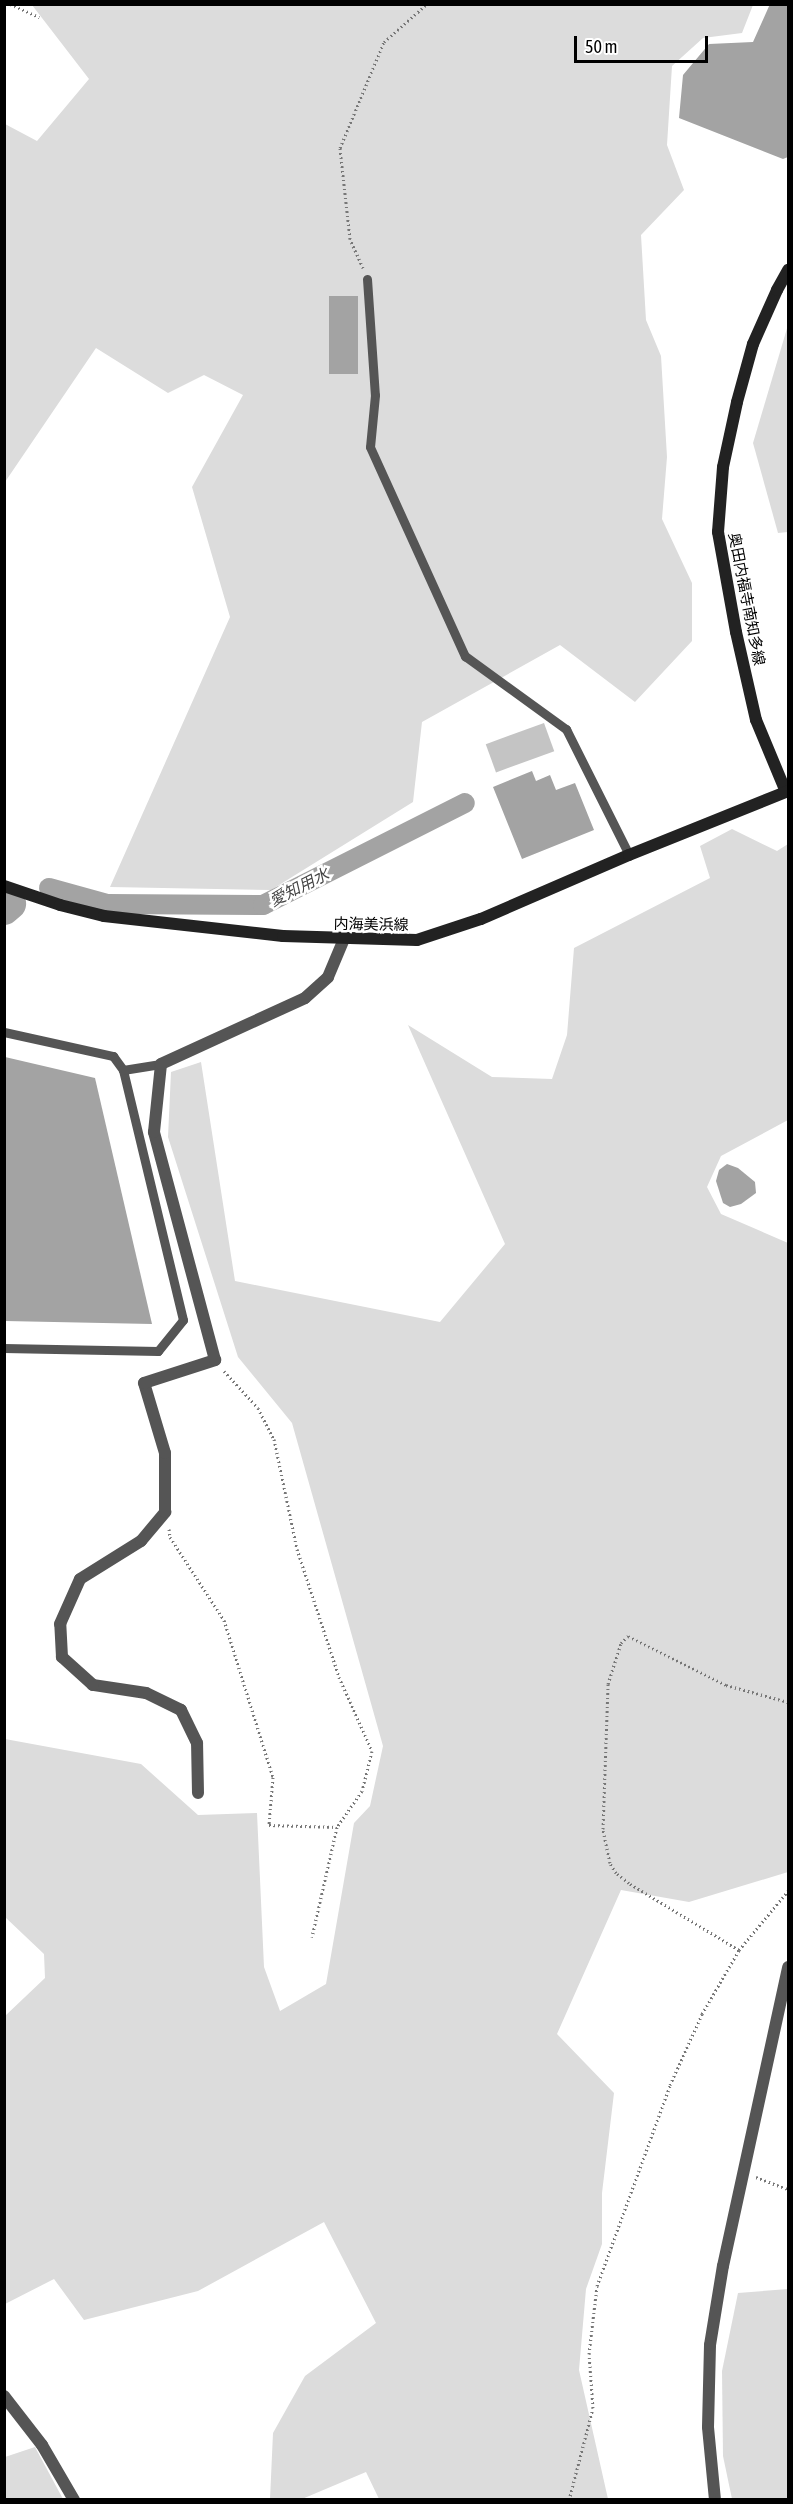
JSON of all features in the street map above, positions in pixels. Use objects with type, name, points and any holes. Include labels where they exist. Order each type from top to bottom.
[{"type":"main road","name":"奥田内福寺南知多線","points":[[788,794],[756,720],[736,632],[718,532],[723,467],[753,344],[777,290],[789,270]]},
{"type":"main road","name":"内海美浜線","points":[[4,886],[60,905],[105,916],[283,936],[417,940],[481,920],[629,855],[788,794]]},
{"type":"street","points":[[198,1793],[197,1743],[181,1710],[146,1693],[93,1685],[62,1657],[60,1624],[80,1579],[141,1541],[165,1512],[165,1454],[144,1383],[215,1360],[154,1132],[161,1064],[305,999],[328,977],[344,939]]},
{"type":"street","points":[[715,2499],[708,2427],[710,2345],[723,2266],[789,1967]]},
{"type":"street","points":[[4,2396],[42,2445],[74,2499]]},
{"type":"lane","points":[[367,279],[375,395],[370,447],[465,656],[566,729],[629,855]]},
{"type":"lane","points":[[4,1032],[113,1056],[123,1070],[183,1320],[158,1351],[4,1348]]},
{"type":"lane","points":[[123,1070],[161,1064]]},
{"type":"path","points":[[10,4],[39,17]]},
{"type":"path","points":[[367,279],[350,239],[340,148],[384,42],[427,4]]},
{"type":"path","points":[[215,1360],[258,1408],[274,1439],[297,1549],[339,1677],[372,1751],[362,1791],[337,1827],[312,1936]]},
{"type":"path","points":[[165,1512],[170,1536],[224,1620],[273,1777],[269,1825],[337,1827]]},
{"type":"path","points":[[740,1950],[629,1883],[615,1873],[610,1863],[603,1829],[608,1684],[621,1643],[628,1636],[726,1685],[789,1702]]},
{"type":"path","points":[[569,2499],[593,2408],[589,2354],[597,2286],[670,2085],[702,2014],[740,1950],[789,1892]]},
{"type":"path","points":[[744,2172],[789,2189]]},
{"type":"shaded area","points":[[770,4],[788,5],[788,157],[783,159],[679,118],[683,75],[709,44],[753,42]]},
{"type":"shaded area","points":[[32,5],[753,5],[742,33],[703,38],[672,66],[667,145],[684,190],[641,235],[646,320],[661,356],[667,457],[662,519],[692,583],[692,641],[635,702],[560,645],[422,722],[413,802],[271,890],[110,887],[230,617],[192,487],[243,395],[204,375],[168,393],[96,348],[5,482],[5,124],[37,141],[89,79]]},
{"type":"shaded area","points":[[329,296],[358,296],[358,374],[329,374]]},
{"type":"shaded area","points":[[788,325],[788,532],[778,533],[753,443]]},
{"type":"shaded area","points":[[532,771],[536,781],[550,775],[556,790],[575,783],[594,830],[522,859],[493,787]]},
{"type":"shaded area","points":[[732,829],[777,851],[788,844],[788,1120],[721,1156],[707,1187],[721,1214],[788,1243],[788,1872],[689,1902],[621,1890],[557,2034],[614,2093],[602,2193],[602,2244],[586,2289],[579,2370],[608,2499],[379,2499],[366,2472],[302,2499],[270,2499],[273,2433],[305,2376],[376,2323],[324,2222],[198,2291],[84,2320],[54,2279],[5,2304],[5,2016],[45,1978],[44,1954],[5,1917],[5,1739],[141,1764],[198,1815],[257,1813],[264,1967],[280,2011],[326,1984],[354,1823],[370,1806],[383,1746],[292,1423],[238,1357],[168,1137],[171,1072],[201,1062],[235,1281],[440,1322],[505,1244],[408,1025],[492,1077],[552,1079],[567,1035],[574,948],[710,878],[700,846]]},
{"type":"shaded area","points":[[5,1057],[95,1078],[152,1324],[5,1321]]},
{"type":"shaded area","points":[[727,1164],[738,1168],[755,1182],[756,1193],[741,1204],[730,1207],[723,1203],[716,1181],[719,1170]]},
{"type":"shaded area","points":[[788,2289],[788,2499],[732,2499],[723,2456],[722,2371],[738,2293]]},
{"type":"shaded area","points":[[35,2447],[63,2499],[5,2499],[5,2457]]},
{"type":"building","points":[[544,723],[554,751],[496,772],[486,744]]},
{"type":"waterway","name":"愛知用水","points":[[49,888],[107,904],[263,905],[465,803]]},
{"type":"waterway","name":"愛知用水","points":[[4,909],[10,904]]}]
